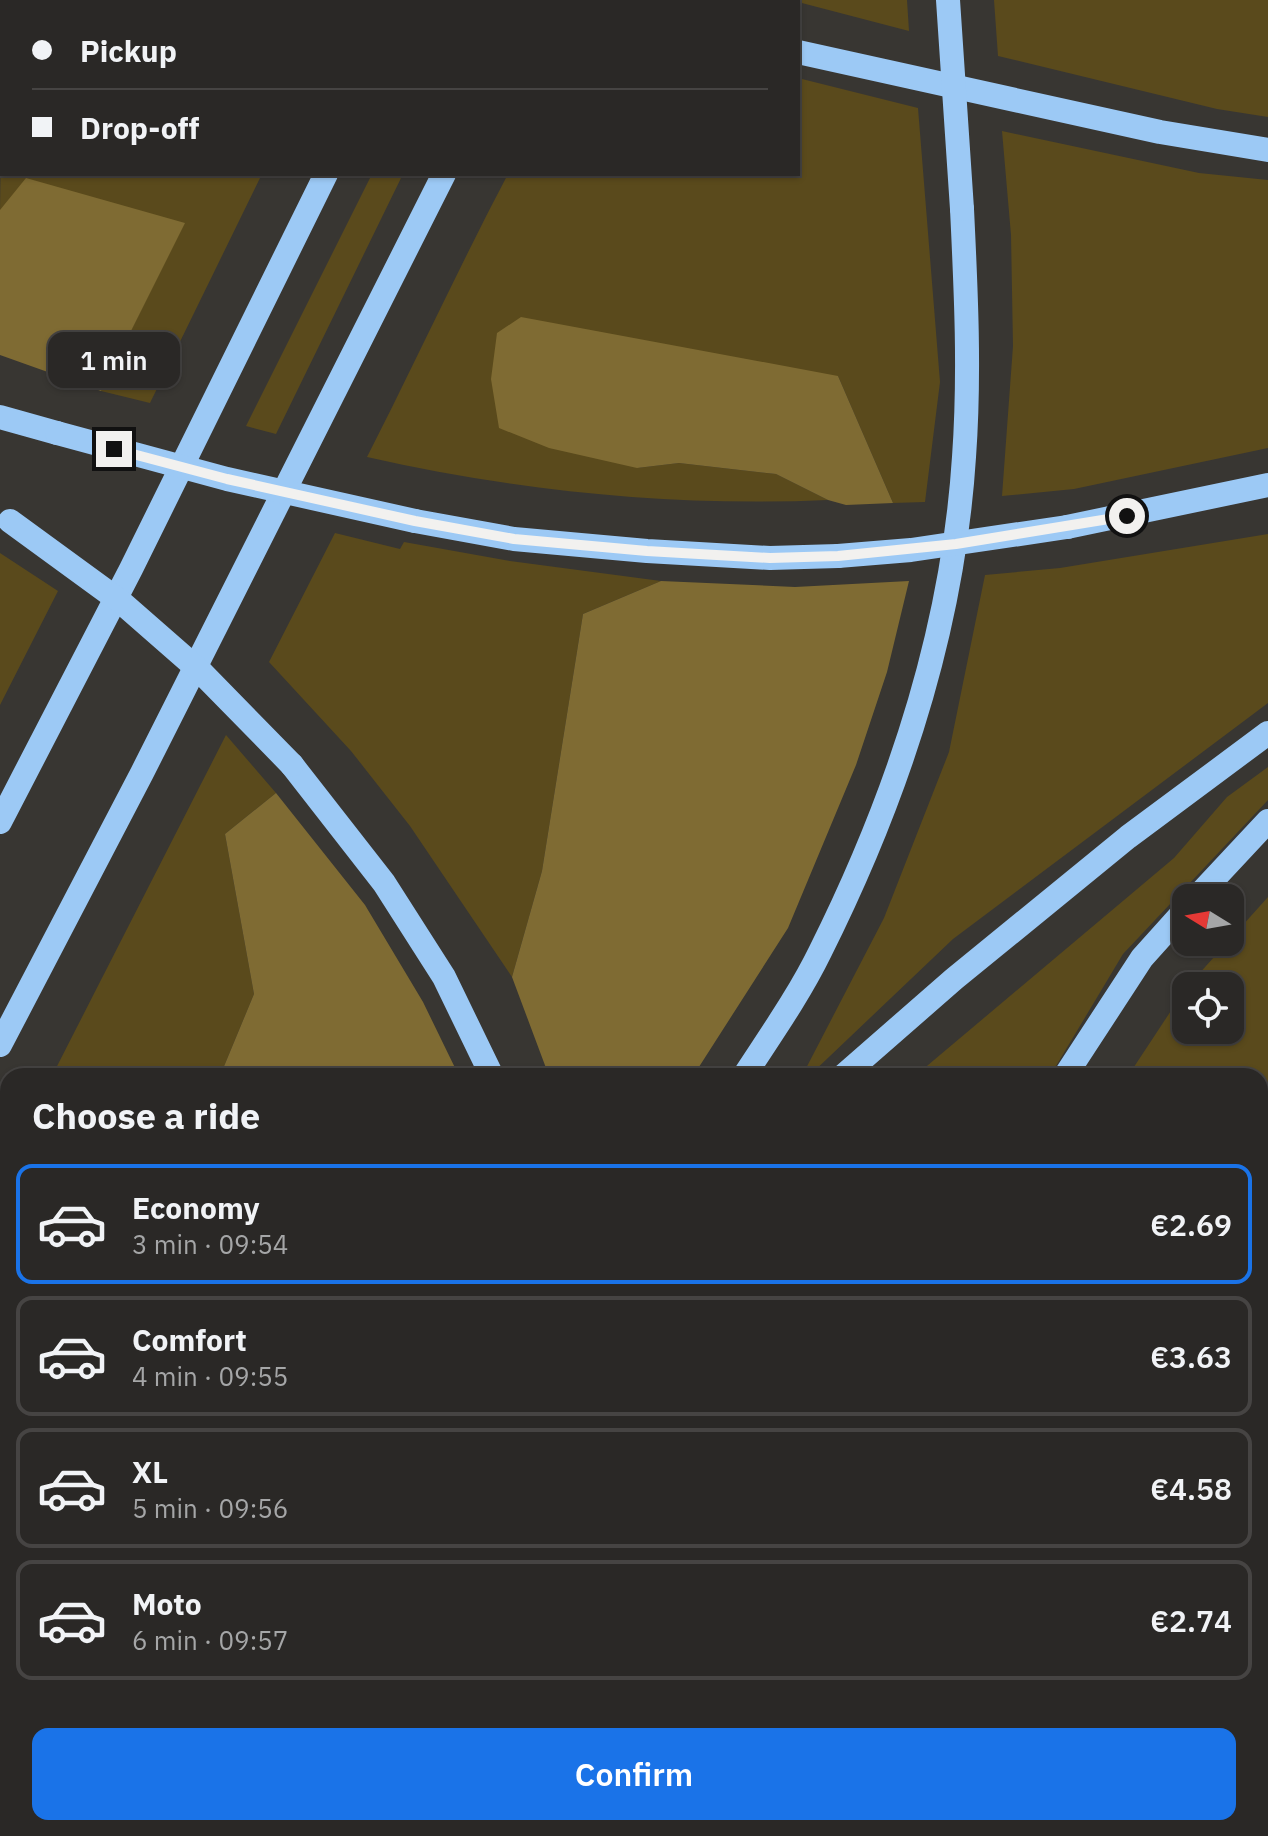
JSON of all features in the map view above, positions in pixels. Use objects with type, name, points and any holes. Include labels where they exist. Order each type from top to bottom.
[{"type":"highway","points":[[749,1068],[819,955],[874,835],[921,702],[951,573],[964,458],[968,350],[948,0]]},
{"type":"highway","points":[[800,52],[1160,132],[1268,150]]},
{"type":"highway","points":[[0,822],[131,569],[325,176]]},
{"type":"highway","points":[[0,1045],[142,773],[443,176]]},
{"type":"highway","points":[[0,417],[227,479],[415,521],[514,539],[770,558],[911,550],[1067,527],[1268,485]]},
{"type":"highway","points":[[5,518],[144,622],[201,672],[292,765],[346,832],[399,906],[444,977],[488,1068]]},
{"type":"highway","points":[[852,1068],[954,979],[1128,837],[1268,733]]},
{"type":"highway","points":[[1209,884],[1268,821]]},
{"type":"highway","points":[[1070,1068],[1142,958],[1172,925]]},
{"type":"shaded area","points":[[800,0],[907,0],[909,31],[800,3]]},
{"type":"shaded area","points":[[994,0],[1268,0],[1268,117],[1217,109],[998,56]]},
{"type":"shaded area","points":[[800,78],[918,108],[940,382],[925,502],[893,503],[838,376],[637,468],[679,463],[776,474],[828,500],[712,501],[596,494],[481,479],[367,457],[507,176],[800,176]]},
{"type":"shaded area","points":[[1002,131],[1199,173],[1268,180],[1268,448],[1074,489],[1002,496],[1013,346],[1011,235]]},
{"type":"shaded area","points":[[0,176],[261,176],[150,403],[101,391],[184,223],[0,210]]},
{"type":"shaded area","points":[[371,176],[402,176],[276,434],[246,426]]},
{"type":"shaded area","points":[[26,178],[185,223],[101,391],[0,355],[0,210]]},
{"type":"shaded area","points":[[521,317],[838,376],[893,503],[846,505],[828,500],[776,474],[679,463],[637,468],[549,448],[499,428],[491,379],[497,333]]},
{"type":"shaded area","points":[[335,533],[400,549],[404,542],[510,561],[661,581],[583,614],[542,871],[512,977],[410,826],[351,751],[269,662]]},
{"type":"shaded area","points":[[1268,534],[1268,703],[953,939],[817,1068],[806,1068],[884,918],[949,752],[985,575],[1060,568]]},
{"type":"shaded area","points":[[0,553],[58,591],[0,705]]},
{"type":"shaded area","points":[[661,581],[795,587],[909,581],[887,672],[856,765],[788,928],[698,1068],[546,1068],[512,977],[542,871],[583,614]]},
{"type":"shaded area","points":[[226,735],[276,793],[225,834],[254,994],[223,1068],[56,1068]]},
{"type":"shaded area","points":[[1268,767],[1268,800],[1189,884],[1172,884],[1172,902],[1123,954],[1055,1068],[925,1068],[1174,858],[1227,797]]},
{"type":"shaded area","points":[[276,793],[365,905],[423,1002],[455,1068],[223,1068],[254,994],[225,834]]},
{"type":"shaded area","points":[[1268,897],[1268,1068],[1133,1068],[1172,1009],[1172,1044],[1244,1044],[1244,972],[1201,972],[1215,956],[1244,956],[1244,924]]},
{"type":"route","points":[[114,449],[227,479],[415,521],[514,539],[647,551],[770,558],[838,556],[956,544],[1127,516]]}]
